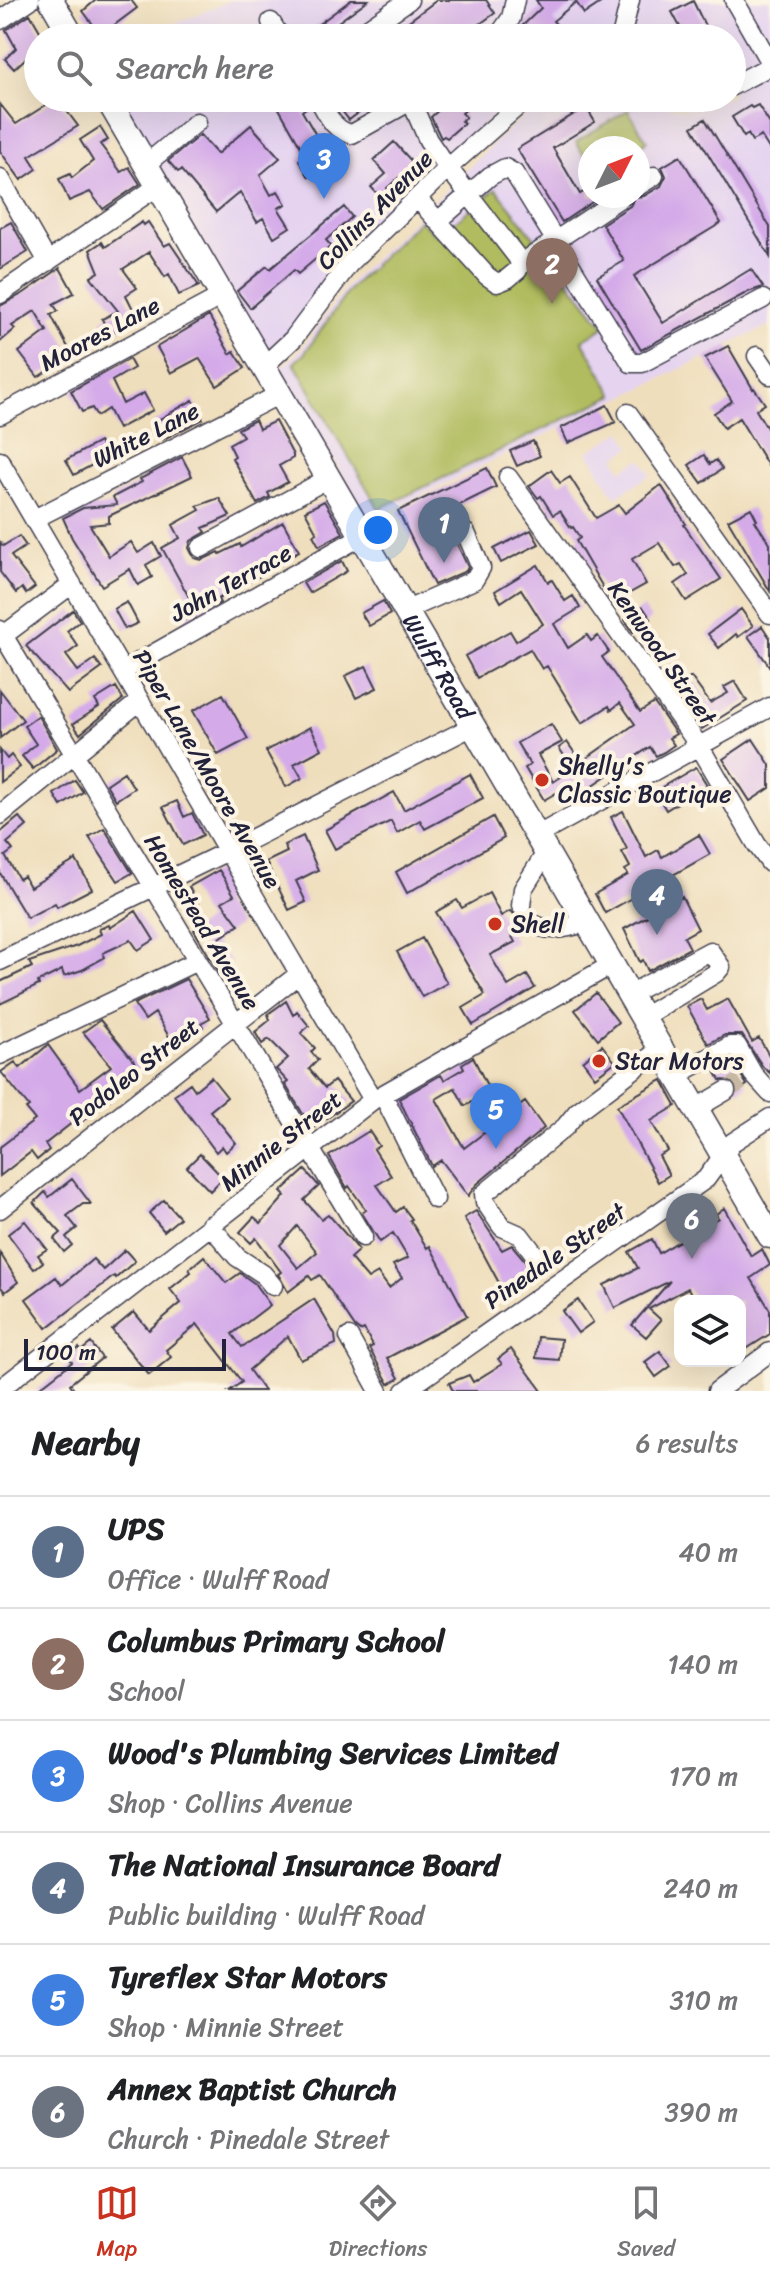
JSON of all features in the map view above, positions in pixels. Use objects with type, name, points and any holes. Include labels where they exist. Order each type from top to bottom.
[{"type":"main road","points":[[51,0],[65,24]]},
{"type":"main road","name":"Wulff Road","points":[[115,112],[475,725],[770,1236]]},
{"type":"street","points":[[0,20],[30,0]]},
{"type":"street","points":[[374,24],[409,0]]},
{"type":"street","points":[[507,24],[515,0]]},
{"type":"street","points":[[624,24],[630,0]]},
{"type":"street","points":[[734,0],[770,64],[746,78]]},
{"type":"street","points":[[326,112],[335,126],[352,134],[388,112]]},
{"type":"street","points":[[418,112],[428,140],[520,264]]},
{"type":"street","name":"Collins Avenue","points":[[264,366],[293,339],[349,264],[449,167],[511,112]]},
{"type":"street","points":[[145,165],[197,122]]},
{"type":"street","points":[[438,221],[490,176],[505,168],[514,173],[631,363],[642,363],[763,299]]},
{"type":"street","points":[[0,178],[48,262]]},
{"type":"street","points":[[0,294],[158,186]]},
{"type":"street","points":[[417,198],[487,276],[497,283],[518,270],[520,264],[605,208]]},
{"type":"street","name":"Moores Lane","points":[[0,415],[222,296]]},
{"type":"street","points":[[757,356],[770,375]]},
{"type":"street","name":"White Lane","points":[[34,519],[280,394]]},
{"type":"street","points":[[628,413],[770,614]]},
{"type":"street","name":"Piper Lane/Moore Avenue","points":[[0,461],[299,974],[378,1098],[435,1199]]},
{"type":"street","name":"Kenwood Street","points":[[508,477],[700,747],[770,863]]},
{"type":"street","points":[[201,548],[329,478]]},
{"type":"street","points":[[407,610],[474,580],[481,568],[466,533]]},
{"type":"street","name":"John Terrace","points":[[123,671],[362,536]]},
{"type":"street","points":[[1,635],[72,584]]},
{"type":"street","name":"Homestead Avenue","points":[[1,635],[363,1237]]},
{"type":"street","points":[[0,815],[140,701]]},
{"type":"street","points":[[588,922],[558,930],[540,929],[525,914],[523,889],[542,843],[770,707]]},
{"type":"street","points":[[0,961],[228,851],[475,725]]},
{"type":"street","points":[[630,994],[710,951],[719,961],[721,967],[716,973],[643,1017]]},
{"type":"street","points":[[0,1055],[197,961]]},
{"type":"street","name":"Minnie Street","points":[[0,1389],[378,1098],[613,964]]},
{"type":"street","name":"Podoleo Street","points":[[0,1209],[299,974]]},
{"type":"street","points":[[677,1075],[730,1046],[737,1046],[751,1075],[770,1093]]},
{"type":"street","points":[[539,1260],[520,1235],[502,1227],[485,1202],[484,1194],[565,1127],[577,1112],[662,1048]]},
{"type":"street","points":[[697,1108],[726,1091]]},
{"type":"street","name":"Pinedale Street","points":[[405,1391],[706,1179],[733,1142],[770,1118]]},
{"type":"street","points":[[210,1225],[237,1257],[263,1274],[273,1286]]},
{"type":"street","points":[[349,1337],[379,1391]]},
{"type":"street","points":[[717,1391],[770,1352]]},
{"type":"shaded area","points":[[232,0],[770,0],[770,325],[369,521],[281,368],[300,351],[349,283],[530,112],[746,112],[746,24],[174,24]]},
{"type":"shaded area","points":[[126,112],[498,112],[417,183],[342,257],[291,330],[265,351]]},
{"type":"shaded area","points":[[622,431],[631,447],[615,458],[622,470],[641,459],[651,475],[615,497],[588,452]]},
{"type":"green space","points":[[625,112],[629,112],[644,136],[586,136]]},
{"type":"green space","points":[[496,189],[605,327],[582,340],[614,395],[379,509],[294,363],[304,354],[352,286],[420,220],[437,236]]},
{"type":"building","points":[[96,0],[131,0],[137,8],[116,24],[93,24],[83,11]]},
{"type":"building","points":[[351,0],[368,0],[335,24],[319,24]]},
{"type":"building","points":[[437,0],[486,0],[495,13],[480,24],[405,24]]},
{"type":"building","points":[[536,0],[605,0],[584,14],[576,2],[553,21],[556,24],[524,24],[541,8]]},
{"type":"building","points":[[693,1],[704,24],[678,24],[672,12]]},
{"type":"building","points":[[30,14],[36,24],[24,24],[24,60],[14,69],[5,59],[16,48],[6,30]]},
{"type":"building","points":[[0,104],[16,124],[35,112],[68,112],[78,126],[29,156],[37,169],[21,180],[0,151]]},
{"type":"building","points":[[758,105],[770,124],[770,150],[761,136],[752,141],[748,134],[744,137],[732,117],[746,112],[750,106]]},
{"type":"building","points":[[281,112],[303,112],[332,163],[309,177],[299,160],[306,156]]},
{"type":"building","points":[[343,112],[360,112],[349,120]]},
{"type":"building","points":[[437,112],[463,112],[466,117],[461,121],[464,123],[447,138],[441,138],[431,117]]},
{"type":"building","points":[[578,112],[589,112],[595,122],[553,148],[578,191],[578,208],[583,208],[562,222],[517,149]]},
{"type":"building","points":[[705,119],[770,227],[770,257],[692,127]]},
{"type":"building","points":[[251,125],[280,158],[260,175],[271,195],[278,191],[286,204],[278,208],[290,227],[274,237],[263,218],[257,222],[240,192],[216,212],[181,170],[178,172],[168,161],[200,135],[217,154]]},
{"type":"building","points":[[100,127],[108,140],[100,144],[121,172],[129,167],[140,184],[103,209],[90,192],[69,201],[59,179],[70,174],[72,178],[93,161],[80,140]]},
{"type":"building","points":[[394,142],[414,164],[387,188],[392,194],[384,201],[371,187],[386,174],[374,160]]},
{"type":"building","points":[[680,156],[721,223],[634,276],[663,323],[751,269],[763,287],[748,292],[641,350],[597,277],[624,261],[602,224],[627,208],[650,208],[650,192],[661,186],[666,176],[662,167]]},
{"type":"building","points":[[344,207],[352,217],[326,240],[331,246],[298,274],[294,270],[250,308],[237,291],[267,266],[270,269]]},
{"type":"building","points":[[11,222],[28,252],[0,269],[0,228]]},
{"type":"building","points":[[142,222],[144,225],[148,222],[164,246],[170,243],[199,286],[179,295],[169,274],[165,277],[149,252],[123,269],[137,288],[126,295],[138,319],[109,334],[102,319],[118,311],[91,277],[99,272],[90,250],[102,242],[105,247]]},
{"type":"building","points":[[60,268],[74,293],[53,304],[58,311],[51,315],[72,355],[38,377],[19,352],[47,331],[35,311],[12,326],[15,329],[0,342],[0,306]]},
{"type":"building","points":[[209,316],[230,354],[234,351],[245,368],[217,386],[199,358],[171,373],[157,347]]},
{"type":"building","points":[[728,346],[765,404],[756,410],[770,433],[770,469],[739,418],[724,428],[714,413],[732,401],[705,358]]},
{"type":"building","points":[[129,359],[134,368],[112,381],[123,404],[144,393],[153,410],[118,429],[108,409],[97,416],[92,408],[82,412],[71,391]]},
{"type":"building","points":[[193,400],[203,419],[162,440],[153,423]]},
{"type":"building","points":[[607,405],[616,422],[568,443],[561,428]]},
{"type":"building","points":[[255,420],[259,429],[275,421],[293,455],[279,466],[288,482],[268,493],[270,497],[257,504],[232,458],[235,456],[229,444],[243,436],[238,429]]},
{"type":"building","points":[[533,441],[540,456],[517,466],[510,451]]},
{"type":"building","points":[[99,442],[107,457],[74,475],[66,460]]},
{"type":"building","points":[[704,455],[710,464],[716,460],[722,469],[702,483],[689,465]]},
{"type":"building","points":[[182,457],[192,476],[109,516],[109,523],[90,525],[109,556],[131,542],[138,553],[154,543],[161,556],[146,565],[152,577],[138,585],[130,569],[102,586],[63,518],[83,508],[117,505],[113,497]]},
{"type":"building","points":[[487,468],[496,487],[435,517],[450,545],[456,542],[468,567],[466,571],[434,585],[398,511]]},
{"type":"building","points":[[551,470],[560,483],[570,477],[596,518],[619,505],[625,513],[661,485],[721,579],[686,601],[675,584],[688,575],[681,564],[675,567],[659,543],[632,559],[646,584],[612,603],[576,541],[580,538],[573,527],[560,511],[553,515],[541,496],[538,498],[529,486]]},
{"type":"building","points":[[219,498],[230,516],[203,528],[206,532],[191,541],[189,548],[194,558],[202,560],[240,544],[241,547],[283,522],[299,551],[218,599],[220,603],[184,620],[177,606],[190,599],[162,548],[180,538],[173,525],[200,510],[197,506]]},
{"type":"building","points":[[324,501],[343,533],[319,546],[313,535],[317,533],[305,511]]},
{"type":"building","points":[[751,508],[755,521],[770,544],[770,591],[728,520]]},
{"type":"building","points":[[531,530],[539,544],[501,563],[494,549]]},
{"type":"building","points":[[19,536],[26,546],[11,556],[35,587],[26,594],[22,588],[16,593],[0,572],[0,542],[3,546]]},
{"type":"building","points":[[342,561],[347,571],[309,593],[303,583]]},
{"type":"building","points":[[538,565],[565,601],[573,596],[580,608],[554,624],[568,648],[587,635],[591,641],[598,636],[609,652],[602,657],[640,712],[654,703],[676,734],[669,738],[674,745],[664,752],[656,756],[650,747],[589,788],[592,792],[570,804],[561,790],[544,800],[525,768],[530,765],[517,743],[551,724],[562,742],[538,755],[553,782],[573,769],[559,748],[567,742],[581,762],[635,724],[620,703],[611,710],[609,706],[582,723],[547,666],[542,669],[530,649],[477,678],[465,656],[510,631],[516,641],[543,624],[521,589],[501,602],[495,591]]},
{"type":"building","points":[[383,601],[390,614],[369,626],[361,613]]},
{"type":"building","points":[[127,602],[138,623],[125,629],[114,609]]},
{"type":"building","points":[[643,607],[651,619],[633,632],[625,620]]},
{"type":"building","points":[[741,609],[753,626],[738,637],[736,634],[719,648],[708,634]]},
{"type":"building","points":[[73,610],[80,621],[67,631],[78,646],[66,655],[78,671],[95,659],[102,668],[68,693],[26,646]]},
{"type":"building","points":[[762,626],[770,638],[770,667],[748,636]]},
{"type":"building","points":[[366,666],[377,688],[356,698],[345,676]]},
{"type":"building","points":[[691,677],[710,703],[728,693],[724,687],[735,681],[747,701],[702,729],[674,689]]},
{"type":"building","points":[[116,687],[123,699],[80,734],[73,724],[99,707],[95,700]]},
{"type":"building","points":[[0,690],[23,720],[0,738]]},
{"type":"building","points":[[223,694],[248,739],[218,755],[193,711]]},
{"type":"building","points":[[38,716],[57,749],[33,769],[22,756],[36,744],[24,726]]},
{"type":"building","points":[[310,727],[322,749],[294,764],[302,778],[286,787],[266,751]]},
{"type":"building","points":[[753,739],[770,765],[770,788],[750,801],[723,759]]},
{"type":"building","points":[[0,750],[7,759],[11,755],[20,767],[0,782]]},
{"type":"building","points":[[696,767],[707,785],[666,810],[655,791]]},
{"type":"building","points":[[124,772],[134,788],[116,800],[106,784]]},
{"type":"building","points":[[470,774],[483,798],[425,829],[420,820],[397,833],[391,821],[335,849],[325,830],[394,792],[404,810]]},
{"type":"building","points":[[75,780],[83,792],[61,806],[54,794]]},
{"type":"building","points":[[177,801],[184,817],[192,813],[203,835],[183,845],[163,807]]},
{"type":"building","points":[[623,811],[646,857],[658,850],[662,857],[699,835],[710,854],[605,913],[595,894],[628,875],[625,870],[630,867],[622,852],[627,849],[611,817]]},
{"type":"building","points":[[19,817],[27,826],[7,843],[13,850],[5,856],[19,879],[24,876],[30,887],[76,860],[92,889],[27,918],[0,873],[0,833]]},
{"type":"building","points":[[493,817],[504,838],[407,893],[396,872]]},
{"type":"building","points":[[104,828],[132,873],[118,881],[89,837]]},
{"type":"building","points":[[303,836],[318,870],[296,881],[306,902],[289,910],[266,862],[287,852],[284,845]]},
{"type":"building","points":[[219,870],[234,895],[222,902],[239,925],[214,942],[231,962],[219,973],[194,930],[207,920],[189,887]]},
{"type":"building","points":[[489,893],[501,916],[510,911],[518,917],[519,928],[510,933],[515,942],[490,955],[508,986],[527,975],[535,988],[473,1025],[463,1008],[485,995],[436,912],[457,900],[462,908]]},
{"type":"building","points":[[682,897],[698,929],[684,937],[690,948],[648,971],[643,960],[640,962],[624,929]]},
{"type":"building","points":[[136,911],[154,940],[138,950],[131,940],[103,953],[105,957],[82,970],[64,976],[62,970],[0,1004],[0,982],[32,967],[29,962],[77,946],[101,934],[99,929],[109,925],[110,928]]},
{"type":"building","points":[[422,938],[447,983],[422,997],[397,952]]},
{"type":"building","points":[[186,979],[210,1018],[201,1023],[203,1027],[174,1045],[155,1013],[145,1020],[134,1004]]},
{"type":"building","points":[[596,993],[618,1022],[598,1039],[575,1010]]},
{"type":"building","points":[[701,999],[707,1010],[728,999],[752,1042],[759,1038],[770,1057],[770,1073],[742,1035],[725,1035],[708,1044],[687,1006]]},
{"type":"building","points":[[286,1001],[293,1015],[297,1011],[309,1026],[301,1033],[315,1048],[311,1052],[318,1060],[309,1069],[325,1088],[334,1081],[351,1101],[312,1129],[285,1084],[288,1082],[276,1069],[288,1058],[269,1039],[262,1044],[255,1032],[270,1020],[268,1014]]},
{"type":"building","points":[[100,1020],[139,1067],[117,1086],[119,1089],[112,1094],[114,1096],[97,1110],[80,1123],[77,1119],[45,1144],[49,1150],[37,1160],[31,1152],[0,1176],[0,1147],[35,1120],[26,1109],[29,1107],[1,1072],[15,1062],[20,1068],[48,1045],[80,1089],[111,1066],[83,1032]]},
{"type":"building","name":"Star Motors","points":[[602,1045],[615,1062],[595,1077],[583,1061]]},
{"type":"building","points":[[473,1057],[496,1104],[485,1109],[480,1098],[465,1106],[455,1088],[436,1099],[464,1148],[525,1102],[544,1128],[476,1185],[468,1196],[441,1160],[432,1166],[399,1099],[441,1075],[444,1080],[464,1068],[462,1064]]},
{"type":"building","points":[[731,1059],[747,1085],[738,1091],[733,1081],[720,1080],[714,1069]]},
{"type":"building","points":[[211,1077],[227,1097],[210,1111],[236,1143],[226,1152],[222,1146],[216,1152],[174,1095],[190,1083],[195,1090]]},
{"type":"building","points":[[662,1080],[676,1106],[651,1121],[668,1151],[659,1156],[669,1175],[658,1182],[617,1106]]},
{"type":"building","points":[[369,1131],[379,1146],[374,1149],[391,1176],[377,1185],[396,1212],[403,1207],[412,1219],[467,1316],[387,1358],[399,1378],[389,1384],[369,1348],[373,1346],[364,1329],[360,1331],[355,1327],[320,1275],[312,1280],[309,1276],[288,1292],[278,1274],[281,1272],[256,1238],[251,1243],[240,1232],[254,1217],[261,1223],[285,1196],[281,1192],[305,1170],[319,1186],[304,1200],[321,1219],[328,1214],[359,1250],[350,1258],[368,1279],[378,1273],[389,1288],[402,1278],[393,1265],[408,1258],[393,1233],[380,1242],[362,1213],[366,1210],[349,1186],[347,1188],[329,1156]],"holes":[[[297,1226],[317,1252],[298,1268],[280,1245]]]},
{"type":"building","points":[[200,1154],[223,1178],[210,1191],[187,1167]]},
{"type":"building","points":[[72,1179],[91,1204],[83,1204],[67,1216],[77,1228],[66,1237],[72,1245],[64,1252],[54,1239],[61,1233],[34,1203],[45,1192],[49,1197]]},
{"type":"building","points":[[164,1200],[180,1218],[164,1231],[149,1213]]},
{"type":"building","points":[[724,1208],[751,1256],[762,1249],[770,1265],[751,1278],[770,1310],[770,1334],[746,1349],[746,1295],[692,1295],[688,1288],[649,1309],[661,1320],[646,1337],[632,1325],[670,1281],[615,1308],[604,1285],[638,1268],[629,1252],[652,1239],[659,1253],[718,1218],[716,1214]]},
{"type":"building","points":[[476,1211],[502,1250],[512,1245],[537,1275],[505,1294],[464,1218]]},
{"type":"building","points":[[25,1221],[47,1249],[38,1255],[43,1262],[34,1269],[8,1234]]},
{"type":"building","points":[[125,1250],[135,1261],[47,1328],[26,1299],[56,1277],[62,1285],[93,1259],[103,1270]]},
{"type":"building","points":[[0,1253],[18,1282],[5,1292],[0,1286]]},
{"type":"building","points":[[204,1256],[226,1283],[240,1273],[254,1283],[270,1305],[232,1334],[242,1347],[314,1299],[335,1335],[336,1344],[301,1360],[288,1336],[249,1370],[264,1391],[229,1391],[242,1382],[197,1324],[166,1350],[171,1357],[149,1375],[112,1330],[134,1312],[149,1330],[181,1303],[170,1289],[191,1272],[189,1269]]},
{"type":"building","points":[[578,1300],[593,1322],[578,1333],[562,1311]]},
{"type":"building","points":[[538,1337],[561,1339],[559,1360],[536,1358]]},
{"type":"building","points":[[91,1343],[102,1358],[70,1384],[75,1391],[35,1391],[72,1362],[68,1357]]},
{"type":"building","points":[[511,1349],[542,1391],[453,1391],[449,1383],[469,1375],[473,1382],[502,1364],[498,1359]]},
{"type":"building","points":[[660,1351],[671,1366],[656,1377],[645,1362]]},
{"type":"tunnel","points":[[726,1091],[749,1076]]},
{"type":"place","name":"Wood's Plumbing Services Limited","points":[[324,199]]},
{"type":"place","name":"Columbus Primary School","points":[[552,304]]},
{"type":"place","name":"UPS","points":[[444,563]]},
{"type":"place","name":"Shelly's Classic Boutique","points":[[542,780]]},
{"type":"place","name":"Shell","points":[[495,924]]},
{"type":"place","name":"The National Insurance Board","points":[[657,935]]},
{"type":"place","name":"Star Motors","points":[[599,1061]]},
{"type":"place","name":"Tyreflex Star Motors","points":[[496,1149]]},
{"type":"place","name":"Annex Baptist Church","points":[[692,1259]]}]
